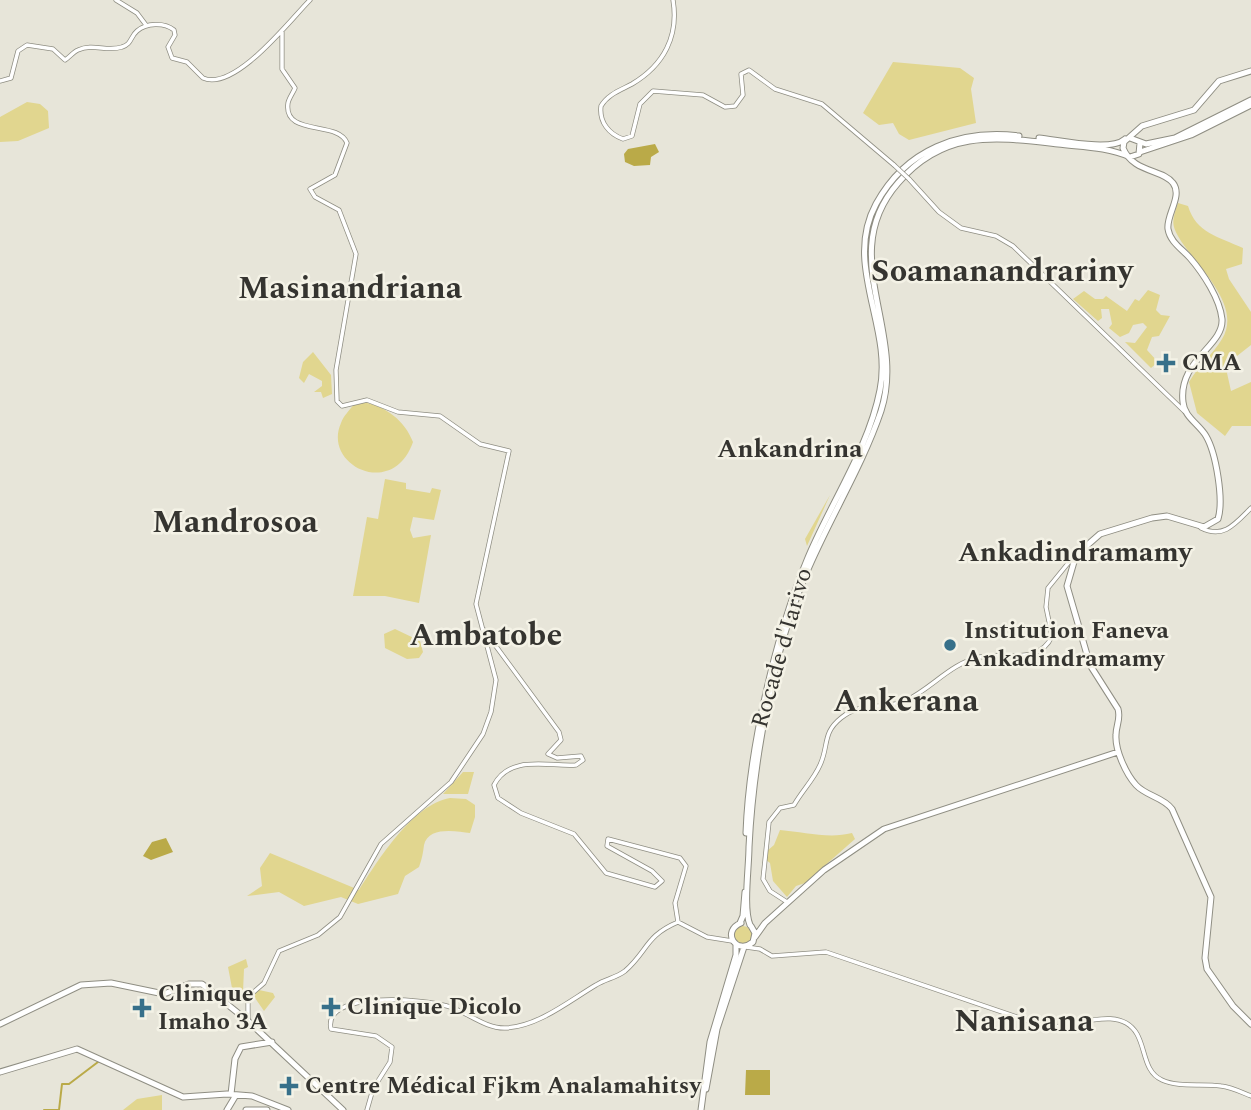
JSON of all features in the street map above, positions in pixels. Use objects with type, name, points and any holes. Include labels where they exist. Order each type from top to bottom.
[{"type":"main road","points":[[1251,71],[1219,81],[1194,110],[1140,128],[1123,148],[1127,156],[1142,168],[1167,177],[1174,184],[1176,193],[1167,226],[1170,235],[1198,268],[1222,316],[1219,333],[1189,367],[1183,392],[1185,412],[1208,439],[1222,507],[1216,522],[1207,527],[1167,516],[1100,534],[1076,555],[1067,586],[1090,665],[1120,715],[1115,733],[1118,752],[1137,786],[1162,799],[1174,812],[1211,897],[1205,958],[1207,969],[1233,1006],[1251,1024]]},
{"type":"main road","points":[[1130,138],[1139,141],[1175,138],[1251,102]]},
{"type":"main road","points":[[1127,156],[1191,135],[1251,102]]},
{"type":"main road","points":[[1140,128],[1142,168]]},
{"type":"main road","name":"Rocade d'Iarivo","points":[[740,923],[744,911],[747,808],[752,763],[788,614],[807,559],[872,418],[881,388],[882,361],[864,257],[867,225],[876,205],[896,176],[916,157],[957,137],[990,133],[1106,145],[1130,138]]},
{"type":"main road","name":"Rocade d'Iarivo","points":[[751,926],[748,866],[754,782],[785,637],[806,575],[870,435],[885,393],[887,356],[870,255],[872,229],[879,211],[891,191],[917,164],[944,148],[970,140],[1011,139],[1116,150],[1127,156]]},
{"type":"main road","points":[[1123,141],[1127,156]]},
{"type":"main road","points":[[703,1110],[717,1029],[745,947],[764,925],[844,854],[884,829],[1118,752]]},
{"type":"main road","points":[[703,1110],[708,1053],[736,955],[731,932],[740,923],[764,925]]},
{"type":"main road","points":[[751,926],[755,938]]},
{"type":"main road","points":[[734,943],[745,947]]},
{"type":"main road","points":[[0,1024],[37,1008],[76,986],[99,982],[119,984],[156,994],[171,992],[189,984],[202,984],[272,1042],[343,1110]]},
{"type":"main road","points":[[227,1110],[234,1095],[235,1059],[241,1047],[272,1042]]},
{"type":"main road","points":[[0,1072],[78,1049],[183,1097],[258,1097],[288,1110]]},
{"type":"main road","points":[[246,1110],[267,1110]]},
{"type":"street","points":[[116,0],[137,13],[147,26]]},
{"type":"street","points":[[0,81],[10,78],[18,51],[27,46],[52,49],[65,60],[78,50],[98,47],[110,51],[126,46],[137,30],[147,26],[166,25],[174,30],[175,35],[168,47],[169,56],[187,62],[208,80],[226,76],[255,56],[282,32],[308,0]]},
{"type":"street","points":[[673,0],[674,29],[662,58],[641,78],[610,96],[601,106],[603,123],[613,135],[623,139],[632,136],[640,104],[653,91],[703,95],[725,107],[735,106],[744,90],[741,74],[750,70],[775,89],[822,104],[894,165],[939,212],[961,228],[996,236],[1013,246],[1185,412]]},
{"type":"street","points":[[282,32],[282,69],[295,88],[288,104],[291,117],[301,124],[340,134],[347,144],[335,175],[312,186],[310,191],[338,210],[356,254],[336,369],[339,404],[367,400],[398,412],[440,416],[480,444],[509,451],[476,604],[482,629],[487,637],[559,732],[561,740],[548,754],[557,758],[581,756],[583,760],[576,765],[540,762],[505,771],[494,785],[498,798],[521,813],[540,818],[574,834],[599,868],[606,873],[655,887],[662,881],[652,871],[607,846],[608,839],[680,858],[686,866],[675,903],[677,922]]},
{"type":"street","points":[[1196,525],[1212,533],[1223,532],[1251,508]]},
{"type":"street","points":[[780,910],[775,895],[763,879],[769,822],[780,808],[794,805],[820,765],[829,729],[843,715],[868,705],[906,701],[963,663],[981,656],[1022,657],[1037,650],[1052,636],[1046,607],[1048,588],[1076,555]]},
{"type":"street","points":[[248,1021],[248,997],[264,983],[279,951],[318,934],[340,917],[382,844],[436,797],[463,765],[483,734],[494,697],[494,667],[486,645],[487,637]]},
{"type":"street","points":[[775,895],[788,903]]},
{"type":"street","points":[[677,922],[707,937],[734,943]]},
{"type":"street","points":[[367,1110],[373,1089],[390,1062],[392,1047],[376,1036],[331,1029],[332,1017],[337,1011],[369,999],[402,1000],[443,1004],[494,1027],[522,1025],[572,1002],[598,983],[622,973],[636,961],[651,937],[677,922]]},
{"type":"street","points":[[719,938],[731,932]]},
{"type":"street","points":[[755,938],[760,949]]},
{"type":"street","points":[[745,947],[760,949],[772,956],[826,952],[1046,1027],[1086,1020],[1121,1021],[1137,1035],[1150,1071],[1159,1079],[1175,1083],[1222,1086],[1251,1096]]},
{"type":"shaded area","points":[[893,62],[960,68],[974,78],[971,89],[976,123],[909,140],[899,134],[893,123],[879,125],[863,113]]},
{"type":"shaded area","points":[[27,102],[40,104],[48,111],[49,128],[18,141],[0,142],[0,117]]},
{"type":"shaded area","points":[[655,144],[659,152],[651,157],[650,165],[634,166],[625,162],[624,154],[628,149]]},
{"type":"shaded area","points":[[1178,203],[1188,206],[1203,228],[1243,248],[1242,264],[1226,269],[1229,279],[1251,312],[1251,345],[1237,356],[1227,373],[1231,391],[1251,382],[1251,426],[1232,426],[1225,436],[1197,413],[1189,382],[1222,339],[1227,325],[1226,310],[1212,282],[1175,230],[1173,220]]},
{"type":"shaded area","points":[[1148,290],[1160,295],[1156,310],[1161,315],[1170,316],[1159,336],[1152,337],[1147,350],[1158,362],[1151,368],[1125,342],[1135,343],[1147,327],[1143,323],[1133,325],[1129,333],[1120,337],[1109,328],[1112,324],[1109,309],[1101,309],[1102,318],[1098,321],[1073,299],[1084,291],[1095,299],[1103,299],[1106,296],[1127,311],[1135,299],[1139,301]]},
{"type":"shaded area","points":[[313,352],[331,375],[332,394],[323,398],[321,392],[314,392],[322,386],[322,381],[309,374],[304,383],[299,378],[303,362]]},
{"type":"shaded area","points":[[363,402],[394,416],[405,427],[413,442],[403,460],[391,469],[376,473],[362,470],[350,463],[341,452],[338,438],[342,420],[354,404]]},
{"type":"shaded area","points":[[385,479],[406,483],[406,489],[430,493],[432,488],[441,490],[434,520],[413,517],[410,530],[413,538],[431,535],[419,603],[385,596],[353,596],[367,517],[378,519]]},
{"type":"shaded area","points":[[830,495],[807,546],[805,539]]},
{"type":"shaded area","points":[[395,629],[420,641],[423,652],[419,658],[407,659],[385,648],[384,634]]},
{"type":"shaded area","points":[[463,772],[474,772],[468,794],[443,794]]},
{"type":"shaded area","points":[[450,798],[466,799],[475,805],[475,817],[470,833],[443,831],[431,835],[424,845],[419,867],[405,876],[398,894],[358,904],[341,897],[304,906],[279,892],[247,896],[262,886],[260,868],[270,853],[359,890],[386,849],[410,822],[436,802]]},
{"type":"shaded area","points":[[780,830],[825,835],[852,833],[855,839],[805,883],[796,886],[787,897],[773,881],[770,863],[766,860],[767,851],[774,845]]},
{"type":"shaded area","points":[[166,838],[173,852],[151,860],[143,856],[152,842]]},
{"type":"shaded area","points":[[743,926],[751,931],[752,935],[747,943],[743,944],[735,939],[734,935],[739,927]]},
{"type":"shaded area","points":[[246,959],[248,967],[244,969],[243,992],[232,988],[228,967]]},
{"type":"shaded area","points":[[259,990],[273,993],[275,997],[264,1011],[253,995]]},
{"type":"shaded area","points":[[746,1070],[770,1070],[770,1095],[745,1095]]},
{"type":"shaded area","points":[[162,1095],[162,1110],[123,1110],[137,1099]]},
{"type":"waterway","points":[[44,1110],[59,1110],[62,1084],[69,1084],[98,1062]]},
{"type":"place","name":"CMA","points":[[1166,363]]},
{"type":"place","name":"Institution Faneva Ankadindramamy","points":[[950,645]]},
{"type":"place","name":"Clinique Dicolo","points":[[331,1007]]},
{"type":"place","name":"Clinique Imaho 3A","points":[[142,1008]]},
{"type":"place","name":"Centre Médical Fjkm Analamahitsy","points":[[289,1086]]},
{"type":"district","name":"Soamanandrariny","points":[[1002,271]]},
{"type":"district","name":"Masinandriana","points":[[350,288]]},
{"type":"district","name":"Ankandrina","points":[[790,449]]},
{"type":"district","name":"Mandrosoa","points":[[235,522]]},
{"type":"district","name":"Ankadindramamy","points":[[1075,552]]},
{"type":"district","name":"Ambatobe","points":[[486,635]]},
{"type":"district","name":"Ankerana","points":[[906,701]]},
{"type":"district","name":"Nanisana","points":[[1024,1021]]}]
